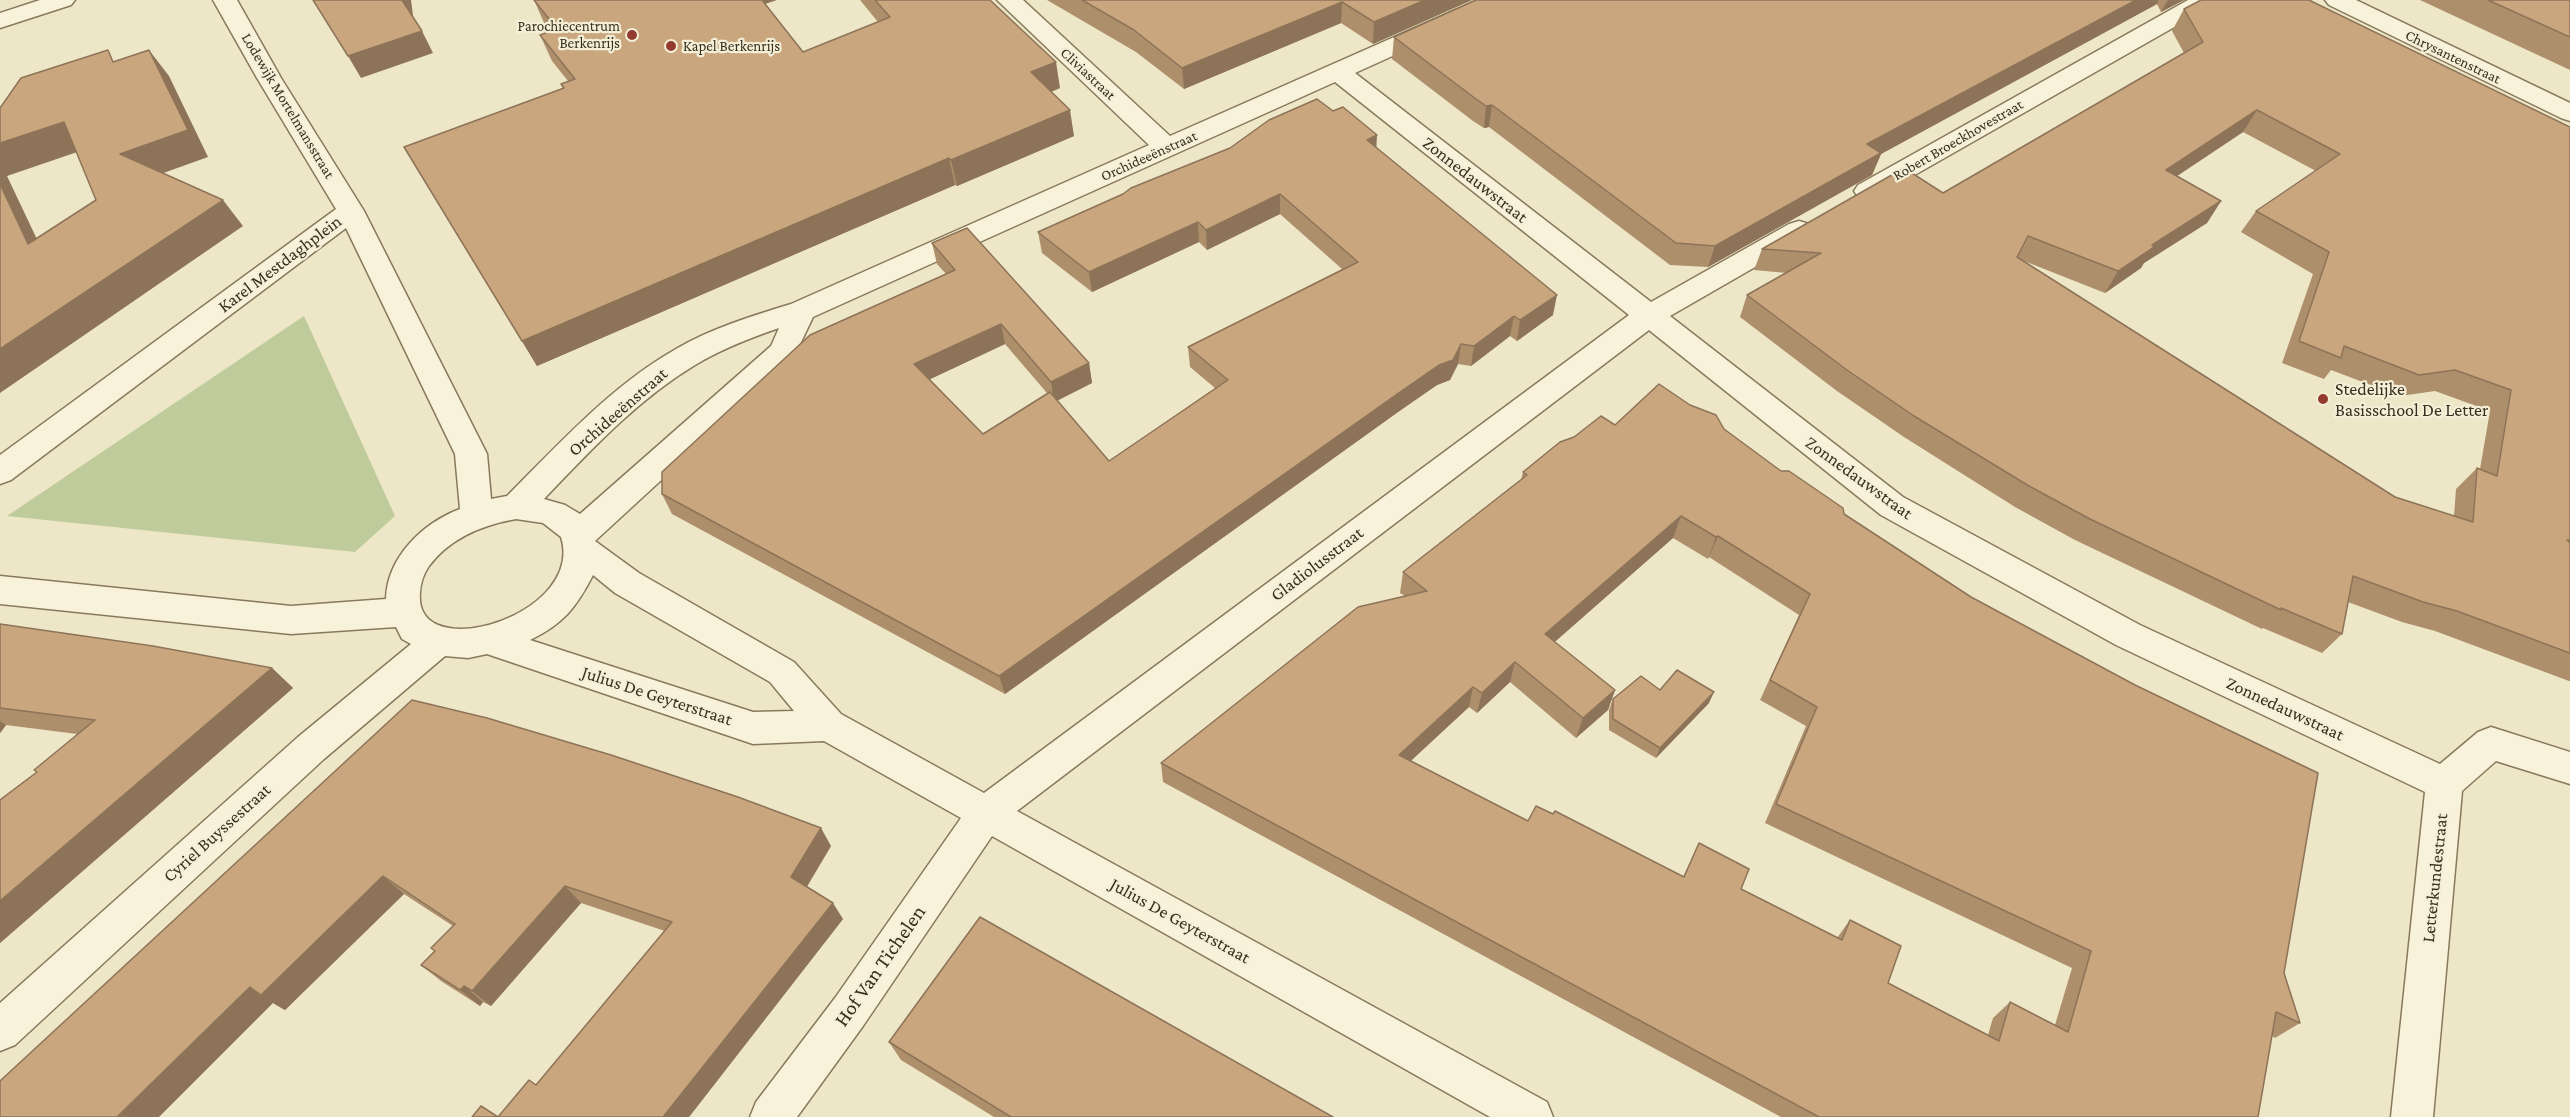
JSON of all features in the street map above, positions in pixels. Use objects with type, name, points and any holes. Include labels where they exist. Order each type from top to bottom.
[{"type":"street","points":[[0,21],[63,0]]},
{"type":"street","name":"Lodewijk Mortelmansstraat","points":[[225,0],[268,78],[351,212]]},
{"type":"street","name":"Cliviastraat","points":[[1009,0],[1167,148]]},
{"type":"street","name":"Orchideeënstraat","points":[[516,507],[625,401],[672,365],[732,333],[801,311],[1497,0]]},
{"type":"street","name":"Robert Broeckhovestraat","points":[[1648,316],[2205,0]]},
{"type":"street","name":"Chrysantenstraat","points":[[2337,0],[2570,113]]},
{"type":"street","name":"Zonnedauwstraat","points":[[1337,71],[1892,506],[2128,635],[2444,783]]},
{"type":"street","name":"Karel Mestdaghplein","points":[[0,472],[351,212],[471,454],[477,515]]},
{"type":"street","points":[[579,542],[783,352],[801,311]]},
{"type":"street","name":"Gladiolusstraat","points":[[986,813],[1648,316]]},
{"type":"street","points":[[516,507],[556,515],[565,521],[579,542],[581,563],[576,579],[564,597],[534,623],[490,641],[460,644],[439,641],[422,634],[413,626],[404,612],[402,592],[406,576],[414,561],[427,546],[447,530],[477,515],[516,507]]},
{"type":"street","name":"Julius De Geyterstraat","points":[[579,542],[627,583],[782,672],[828,725],[1532,1117]]},
{"type":"street","points":[[0,590],[291,620],[404,612]]},
{"type":"street","name":"Cyriel Buyssestraat","points":[[0,1030],[311,748],[439,641]]},
{"type":"street","name":"Julius De Geyterstraat","points":[[490,641],[753,728],[828,725]]},
{"type":"street","points":[[2444,783],[2491,743],[2570,768]]},
{"type":"street","name":"Letterkundestraat","points":[[2412,1117],[2444,783]]},
{"type":"street","name":"Hof Van Tichelen","points":[[771,1117],[849,1012],[986,813]]},
{"type":"green space","points":[[304,316],[395,516],[355,552],[7,516]]},
{"type":"building","points":[[313,0],[402,0],[422,31],[348,56]]},
{"type":"building","points":[[534,0],[762,0],[803,52],[890,17],[875,0],[990,0],[1056,62],[1031,72],[1070,110],[951,160],[949,158],[522,341],[404,147],[564,88],[561,84],[575,79],[540,35],[557,29]]},
{"type":"building","points":[[1082,0],[1425,0],[1374,22],[1342,2],[1182,68],[1134,30]]},
{"type":"building","points":[[1476,0],[2136,0],[1867,144],[1881,153],[1715,246],[1676,243],[1492,105],[1486,106],[1394,37]]},
{"type":"building","points":[[2201,0],[2309,0],[2570,127],[2570,540],[2567,540],[2570,543],[2570,653],[2353,576],[2342,634],[2281,608],[2281,610],[2090,519],[2029,486],[1914,416],[1847,370],[1747,295],[1821,253],[1762,249],[1904,168],[1943,193],[2203,42],[2184,9]],"holes":[[[2257,110],[2340,154],[2256,211],[2329,252],[2299,341],[2341,358],[2344,346],[2419,375],[2455,370],[2511,390],[2497,476],[2477,468],[2473,522],[2395,497],[2017,257],[2028,236],[2118,271],[2154,247],[2152,245],[2221,201],[2166,170]]]},
{"type":"building","points":[[2488,0],[2570,0],[2570,37]]},
{"type":"building","points":[[108,50],[113,62],[149,50],[188,130],[120,154],[223,200],[0,349],[0,184],[28,244],[96,200],[64,122],[0,143],[0,108],[21,78]]},
{"type":"building","points":[[1317,99],[1333,111],[1343,107],[1377,135],[1367,140],[1557,295],[1520,320],[1514,316],[1474,346],[1461,344],[1453,360],[1439,365],[1400,392],[999,676],[662,494],[662,472],[810,335],[955,270],[932,243],[967,228],[1089,363],[1051,382],[1001,324],[914,364],[983,434],[1050,392],[1109,461],[1228,380],[1188,347],[1358,262],[1280,194],[1206,230],[1198,222],[1089,272],[1038,232],[1123,194],[1131,188],[1230,148],[1269,120]]},
{"type":"building","points":[[1659,384],[1690,405],[1716,415],[1724,429],[1781,471],[1789,471],[1843,508],[1844,514],[1971,597],[2135,685],[2318,773],[2284,973],[2300,1023],[2276,1012],[2258,1117],[1819,1117],[1161,763],[1358,607],[1427,591],[1403,572],[1527,475],[1523,472],[1560,442],[1574,437],[1601,416],[1615,425]],"holes":[[[1681,516],[1716,537],[1718,536],[1810,594],[1770,680],[1817,707],[1776,804],[2091,951],[2068,1032],[2010,1002],[1999,1041],[1888,983],[1901,946],[1850,920],[1842,940],[1741,889],[1749,869],[1699,843],[1684,877],[1555,811],[1553,814],[1536,806],[1528,821],[1399,755],[1473,687],[1482,693],[1515,662],[1583,718],[1615,690],[1545,634]]]},
{"type":"building","points":[[0,624],[153,646],[272,668],[0,901],[0,800],[37,772],[34,770],[95,720],[0,708]]},
{"type":"building","points":[[1677,670],[1714,692],[1660,748],[1613,719],[1613,699],[1641,676],[1660,690]]},
{"type":"building","points":[[412,700],[487,718],[611,755],[738,797],[821,828],[791,877],[833,903],[663,1117],[498,1117],[529,1080],[536,1085],[672,922],[565,886],[472,991],[464,986],[460,990],[421,965],[435,951],[431,948],[455,924],[383,876],[261,995],[250,987],[117,1117],[0,1117],[0,1081]]},
{"type":"building","points":[[980,917],[1333,1117],[1011,1117],[889,1042]]},
{"type":"building","points":[[481,1106],[498,1117],[472,1117]]},
{"type":"place","name":"Parochiecentrum Berkenrijs","points":[[632,35]]},
{"type":"place","name":"Kapel Berkenrijs","points":[[671,46]]},
{"type":"place","name":"Stedelijke Basisschool De Letter","points":[[2323,399]]}]
